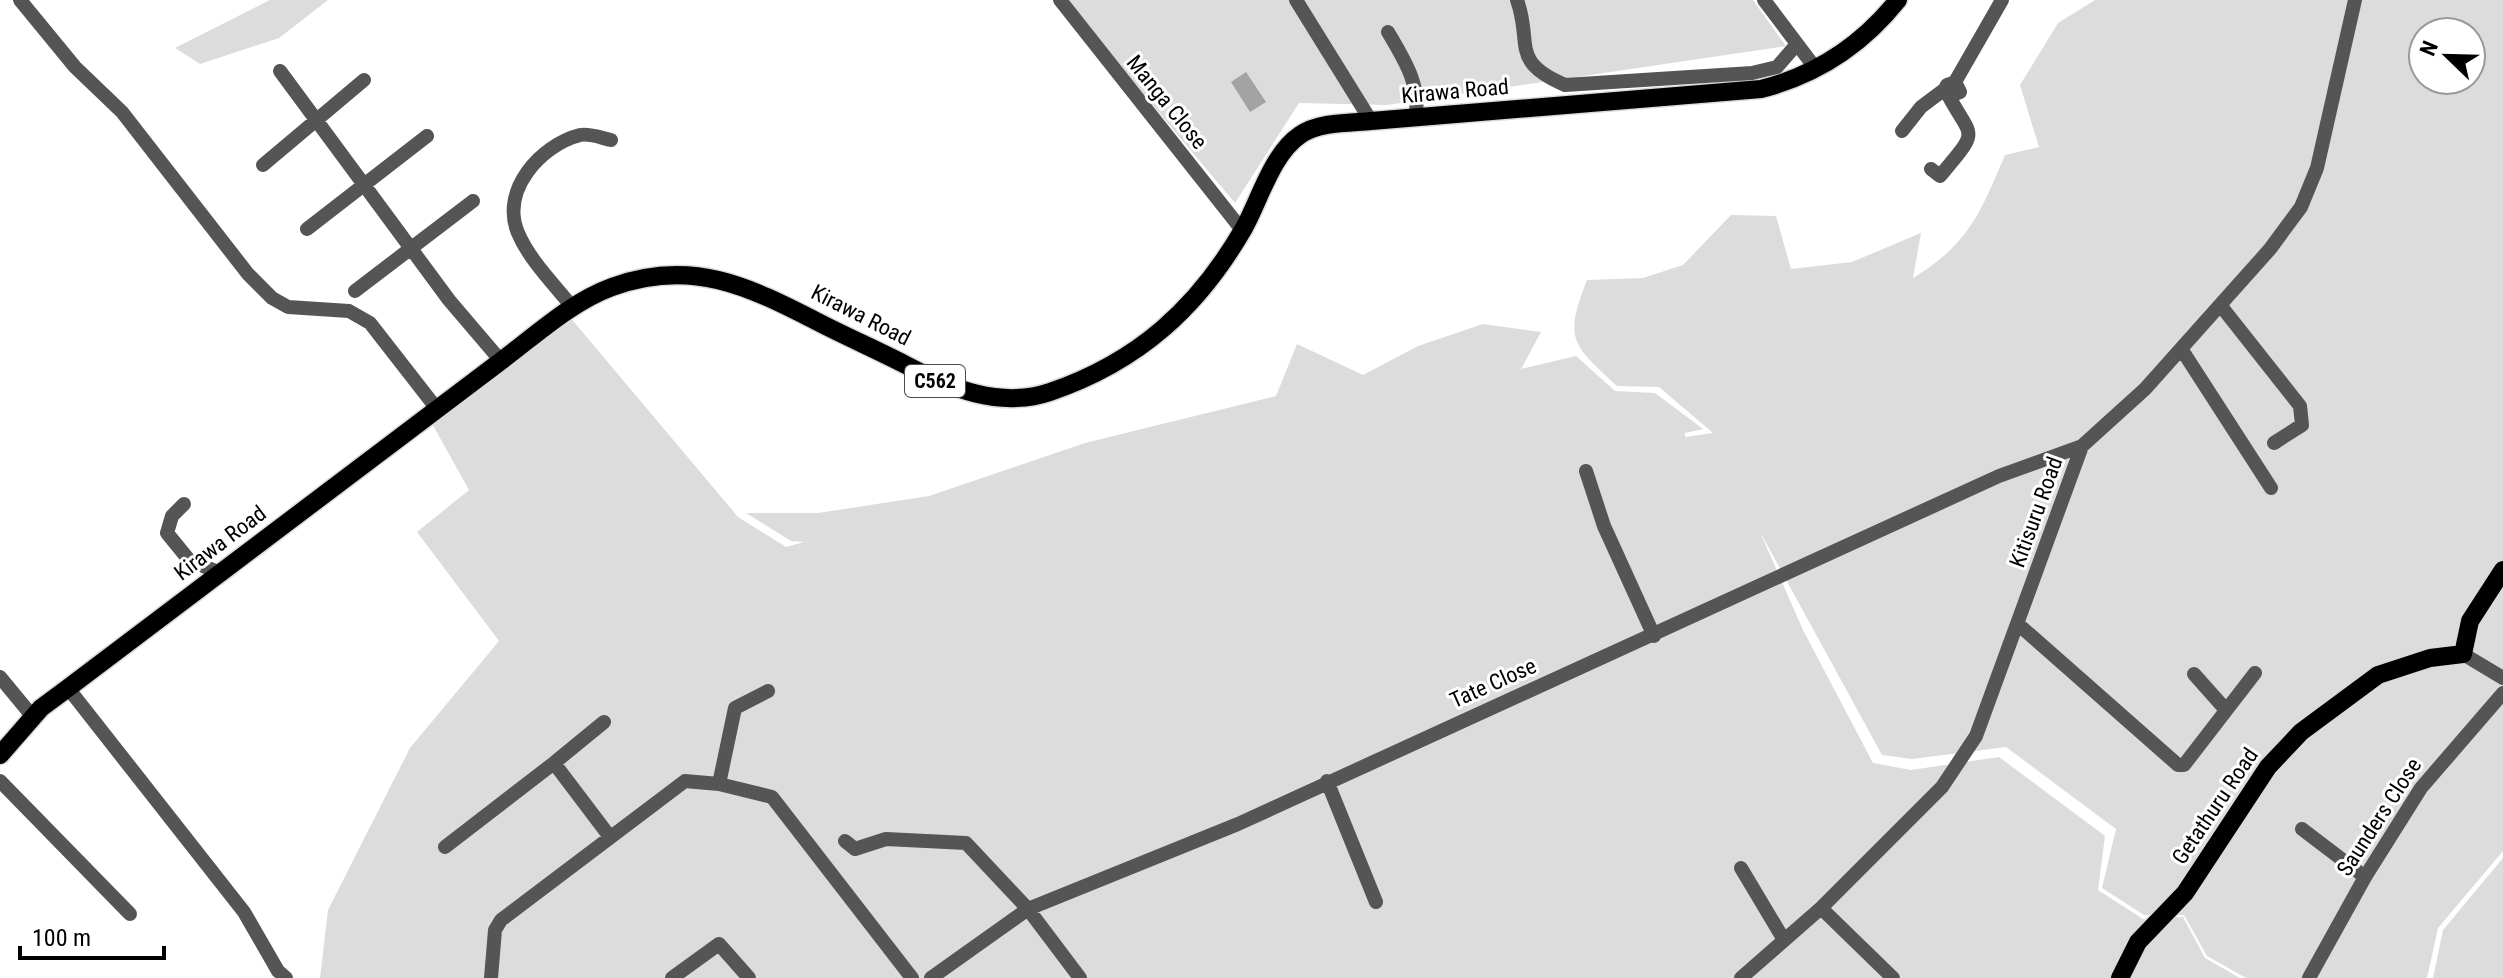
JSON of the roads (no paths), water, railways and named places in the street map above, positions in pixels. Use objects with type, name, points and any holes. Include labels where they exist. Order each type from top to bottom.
[{"type":"main road","name":"Kirawa Road","points":[[0,755],[33,717],[68,688],[501,361],[573,308],[610,288],[639,279],[690,275],[717,278],[794,308],[934,381],[995,397],[1020,398],[1075,382],[1151,342],[1190,304],[1242,230],[1293,141],[1320,126],[1751,90],[1779,84],[1816,69],[1869,33],[1898,0]]},
{"type":"main road","points":[[2463,654],[2470,621],[2503,570]]},
{"type":"main road","name":"Getathuru Road","points":[[2120,978],[2138,942],[2185,893],[2268,767],[2301,732],[2378,675],[2430,658],[2463,654]]},
{"type":"street","points":[[20,0],[75,67],[122,112],[248,274],[272,298],[288,307],[349,311],[370,323],[437,409]]},
{"type":"street","name":"Manga Close","points":[[1060,0],[1242,230]]},
{"type":"street","points":[[1296,0],[1371,121]]},
{"type":"street","points":[[1517,0],[1522,41],[1531,64],[1547,77],[1565,85],[1752,73],[1777,67],[1797,44]]},
{"type":"street","points":[[1764,0],[1816,69]]},
{"type":"street","points":[[1902,131],[1921,107],[1950,89],[2002,0]]},
{"type":"street","name":"Kitisuru Road","points":[[1741,978],[1821,908],[1942,787],[1976,736],[2082,446],[2133,401],[2182,350],[2286,230],[2301,207],[2317,168],[2355,0]]},
{"type":"street","points":[[1388,32],[1413,80],[1418,103],[1415,119]]},
{"type":"street","points":[[280,71],[501,361]]},
{"type":"street","points":[[263,165],[364,80]]},
{"type":"street","points":[[1931,169],[1940,176],[1968,143],[1969,127],[1950,89]]},
{"type":"street","points":[[573,308],[517,232],[514,215],[518,186],[536,159],[560,144],[583,134],[611,140]]},
{"type":"street","points":[[307,229],[427,136]]},
{"type":"street","points":[[355,291],[473,201]]},
{"type":"street","points":[[2221,306],[2300,406],[2302,425],[2274,443]]},
{"type":"street","points":[[2182,350],[2271,488]]},
{"type":"street","name":"Tate Close","points":[[931,978],[1028,909],[1238,824],[1999,476],[2082,446]]},
{"type":"street","points":[[1586,471],[1604,526],[1654,636]]},
{"type":"street","points":[[184,504],[172,516],[167,533],[189,560],[220,573]]},
{"type":"street","points":[[2019,625],[2178,765],[2184,765],[2255,673]]},
{"type":"street","points":[[2463,654],[2503,678]]},
{"type":"street","points":[[2194,674],[2226,710]]},
{"type":"street","points":[[0,677],[33,717]]},
{"type":"street","points":[[68,688],[244,912],[278,971],[286,978]]},
{"type":"street","points":[[719,784],[735,708],[768,691]]},
{"type":"street","name":"Saunders Close","points":[[2309,978],[2365,877],[2435,769],[2503,693]]},
{"type":"street","points":[[445,847],[604,722]]},
{"type":"street","points":[[554,763],[610,837]]},
{"type":"street","points":[[0,781],[130,914]]},
{"type":"street","points":[[1327,781],[1376,902]]},
{"type":"street","points":[[491,978],[495,930],[501,920],[680,783],[719,784],[772,797],[912,978]]},
{"type":"street","points":[[2302,829],[2365,877]]},
{"type":"street","points":[[845,841],[855,849],[886,839],[966,843],[1028,909],[1080,978]]},
{"type":"street","points":[[1741,868],[1784,940]]},
{"type":"street","points":[[1821,908],[1893,978]]},
{"type":"street","points":[[672,978],[719,944],[749,978]]}]
